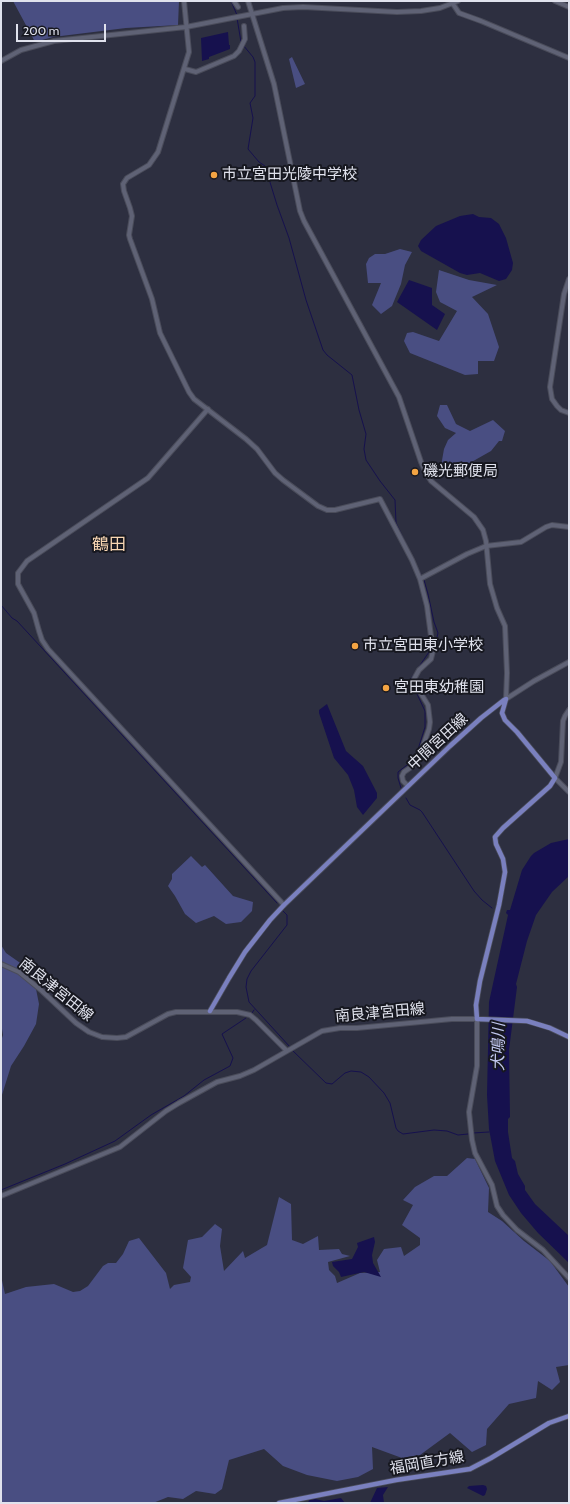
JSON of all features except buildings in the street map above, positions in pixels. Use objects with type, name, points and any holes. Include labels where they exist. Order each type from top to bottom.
[{"type":"main road","name":"中間宮田線","points":[[210,1011],[245,952],[284,905],[468,730],[506,699]]},
{"type":"main road","points":[[506,699],[502,713],[505,720],[517,732],[555,778],[550,786],[495,837],[496,844],[503,859],[505,872],[499,905],[480,981],[476,1005],[479,1020],[524,1021],[550,1028],[569,1037]]},
{"type":"main road","name":"福岡直方線","points":[[279,1503],[396,1480],[470,1469],[549,1423],[569,1416]]},
{"type":"street","points":[[184,1],[189,48],[185,69],[158,152],[149,165],[127,178],[124,184],[124,191],[132,216],[129,235],[130,239],[152,299],[160,333],[188,392],[194,399],[257,448],[275,473],[283,480],[323,508],[335,510],[380,499],[412,560],[421,579],[427,606],[433,651],[431,659],[418,670],[414,679],[416,686],[428,705],[430,722],[419,757],[414,765],[404,772],[402,776],[403,781],[408,786]]},
{"type":"street","points":[[234,1],[238,7]]},
{"type":"street","points":[[248,1],[274,84],[300,212],[304,222],[399,397],[420,462],[426,473],[431,481],[474,517],[483,530],[490,584],[497,608],[505,627],[507,673],[506,699]]},
{"type":"street","points":[[1,61],[21,50],[54,41],[186,27],[283,8],[302,7],[397,12],[421,11],[440,8],[458,1]]},
{"type":"street","points":[[555,1],[569,7]]},
{"type":"street","points":[[452,4],[459,13],[569,58]]},
{"type":"street","points":[[185,69],[196,72],[234,56],[239,51],[245,39],[244,26]]},
{"type":"street","points":[[569,279],[564,294],[550,387],[552,399],[557,406],[561,410],[569,413]]},
{"type":"street","points":[[208,409],[148,478],[27,561],[18,573],[18,584],[34,613],[42,640],[48,649],[284,905]]},
{"type":"street","points":[[421,579],[466,554],[486,546],[521,542],[552,525],[569,527]]},
{"type":"street","points":[[506,699],[534,681],[569,662]]},
{"type":"street","points":[[569,710],[563,721],[561,762],[555,778],[569,792]]},
{"type":"street","name":"南良津宮田線","points":[[1,964],[19,972],[80,1026],[89,1032],[102,1037],[126,1037],[168,1014],[176,1012],[237,1012],[250,1015],[287,1052],[310,1037],[331,1029],[452,1019],[479,1020]]},
{"type":"street","points":[[479,1020],[477,1066],[469,1112],[475,1152],[492,1185],[497,1206],[503,1215],[517,1230],[543,1250],[569,1278]]},
{"type":"street","points":[[1,1196],[120,1147],[166,1111],[185,1099],[217,1082],[240,1076],[254,1070],[287,1052]]},
{"type":"shaded area","points":[[13,1],[179,1],[178,25],[126,28],[53,37],[35,42]]},
{"type":"shaded area","points":[[292,57],[305,84],[296,88],[289,59]]},
{"type":"shaded area","points":[[400,249],[412,252],[405,265],[401,284],[392,306],[381,314],[372,305],[381,283],[368,283],[366,264],[369,258],[375,254],[385,254]]},
{"type":"shaded area","points":[[439,270],[469,280],[497,285],[472,297],[488,314],[499,347],[494,361],[478,361],[478,374],[465,375],[410,353],[404,341],[407,333],[413,332],[439,341],[457,311],[440,302],[436,292]]},
{"type":"shaded area","points":[[440,405],[447,405],[456,424],[470,431],[493,420],[505,431],[502,441],[499,441],[491,451],[468,464],[464,470],[451,472],[443,469],[441,466],[444,449],[448,440],[456,433],[445,428],[437,416]]},
{"type":"shaded area","points":[[191,856],[202,867],[205,865],[233,896],[253,902],[252,911],[241,922],[226,924],[214,916],[196,923],[185,914],[168,886],[172,879],[172,874]]},
{"type":"shaded area","points":[[1,945],[6,953],[26,967],[35,984],[39,1004],[36,1024],[11,1066],[1,1098],[1,1041],[3,1035],[1,1023]]},
{"type":"shaded area","points":[[467,1158],[475,1159],[489,1188],[488,1212],[502,1221],[524,1241],[550,1261],[569,1287],[569,1365],[556,1367],[560,1382],[552,1390],[538,1381],[536,1398],[509,1404],[487,1429],[486,1445],[472,1452],[450,1433],[420,1455],[402,1458],[372,1447],[373,1469],[358,1477],[337,1481],[307,1475],[283,1466],[264,1449],[229,1460],[222,1489],[215,1494],[196,1491],[183,1499],[168,1497],[153,1503],[1,1503],[1,1276],[5,1294],[26,1287],[54,1284],[73,1292],[80,1291],[88,1286],[103,1266],[108,1263],[116,1263],[123,1254],[129,1241],[139,1238],[166,1273],[170,1289],[174,1285],[190,1282],[191,1277],[183,1268],[188,1240],[202,1237],[215,1224],[222,1229],[220,1246],[224,1271],[243,1251],[245,1258],[267,1245],[279,1197],[291,1204],[292,1240],[303,1244],[318,1236],[319,1250],[339,1249],[342,1254],[350,1256],[328,1262],[329,1270],[335,1276],[337,1283],[360,1273],[380,1272],[377,1260],[384,1249],[401,1247],[404,1256],[420,1245],[420,1238],[402,1225],[413,1205],[403,1200],[415,1187],[434,1176],[447,1176]]},
{"type":"water","points":[[228,32],[230,49],[202,61],[201,38]]},
{"type":"water","points":[[473,214],[479,217],[491,218],[499,224],[506,238],[513,263],[512,270],[506,279],[499,281],[480,273],[467,275],[460,273],[421,251],[418,246],[421,240],[436,226],[460,216]]},
{"type":"water","points":[[409,280],[432,288],[432,305],[445,314],[437,330],[397,302]]},
{"type":"water","points":[[327,704],[346,751],[363,766],[377,793],[377,798],[363,815],[357,807],[354,790],[348,775],[334,758],[319,713],[319,710]]},
{"type":"water","name":"犬鳴川","points":[[569,839],[569,876],[552,892],[536,915],[527,941],[516,984],[517,987],[509,1050],[510,1117],[508,1119],[508,1132],[512,1158],[515,1161],[518,1174],[525,1186],[525,1190],[535,1204],[569,1236],[569,1263],[538,1233],[521,1213],[509,1195],[495,1161],[489,1129],[487,1095],[489,1002],[508,915],[506,913],[507,910],[510,910],[522,870],[531,856],[551,843]]},
{"type":"water","points":[[374,1237],[375,1242],[372,1255],[373,1263],[381,1277],[364,1272],[341,1277],[339,1272],[333,1266],[332,1262],[352,1259],[358,1247],[357,1243]]},
{"type":"water","points":[[469,1486],[486,1486],[487,1489],[485,1495],[483,1496],[467,1488]]},
{"type":"water","points":[[388,1487],[383,1495],[384,1503],[370,1503],[377,1488]]},
{"type":"water","points":[[341,1498],[345,1503],[308,1503],[309,1500],[315,1499],[324,1501]]},
{"type":"waterway","points":[[231,1],[237,15]]},
{"type":"waterway","points":[[237,18],[241,42]]},
{"type":"waterway","points":[[243,45],[253,57],[255,62],[255,96],[250,103],[253,118],[248,149],[259,162],[265,166],[289,238],[306,300],[323,350],[352,375],[359,410],[366,434],[364,449],[366,460],[395,500],[396,523],[422,577]]},
{"type":"waterway","points":[[424,580],[438,633],[435,645]]},
{"type":"waterway","points":[[1,605],[277,903]]},
{"type":"waterway","points":[[401,788],[398,772],[415,759],[425,727],[425,711],[417,694],[411,686],[410,680],[431,649]]},
{"type":"waterway","points":[[406,798],[410,805],[422,812],[474,891],[492,908]]},
{"type":"waterway","points":[[283,911],[287,915],[287,925],[251,971],[247,979],[246,987],[249,1002],[290,1047]]},
{"type":"waterway","points":[[1,1190],[65,1164],[115,1141],[151,1115],[184,1096],[204,1080],[230,1066],[233,1058],[222,1034],[246,1018]]},
{"type":"waterway","points":[[292,1050],[326,1083],[332,1084],[345,1073],[351,1071],[361,1072],[369,1077],[384,1093],[390,1103],[396,1128],[403,1134],[434,1130],[447,1131],[458,1135],[468,1134]]},
{"type":"waterway","points":[[473,1133],[489,1132]]},
{"type":"place","name":"市立宮田光陵中学校","points":[[214,175]]},
{"type":"place","name":"磯光郵便局","points":[[415,472]]},
{"type":"place","name":"市立宮田東小学校","points":[[355,646]]},
{"type":"place","name":"宮田東幼稚園","points":[[386,688]]},
{"type":"district","name":"鶴田","points":[[109,545]]}]
